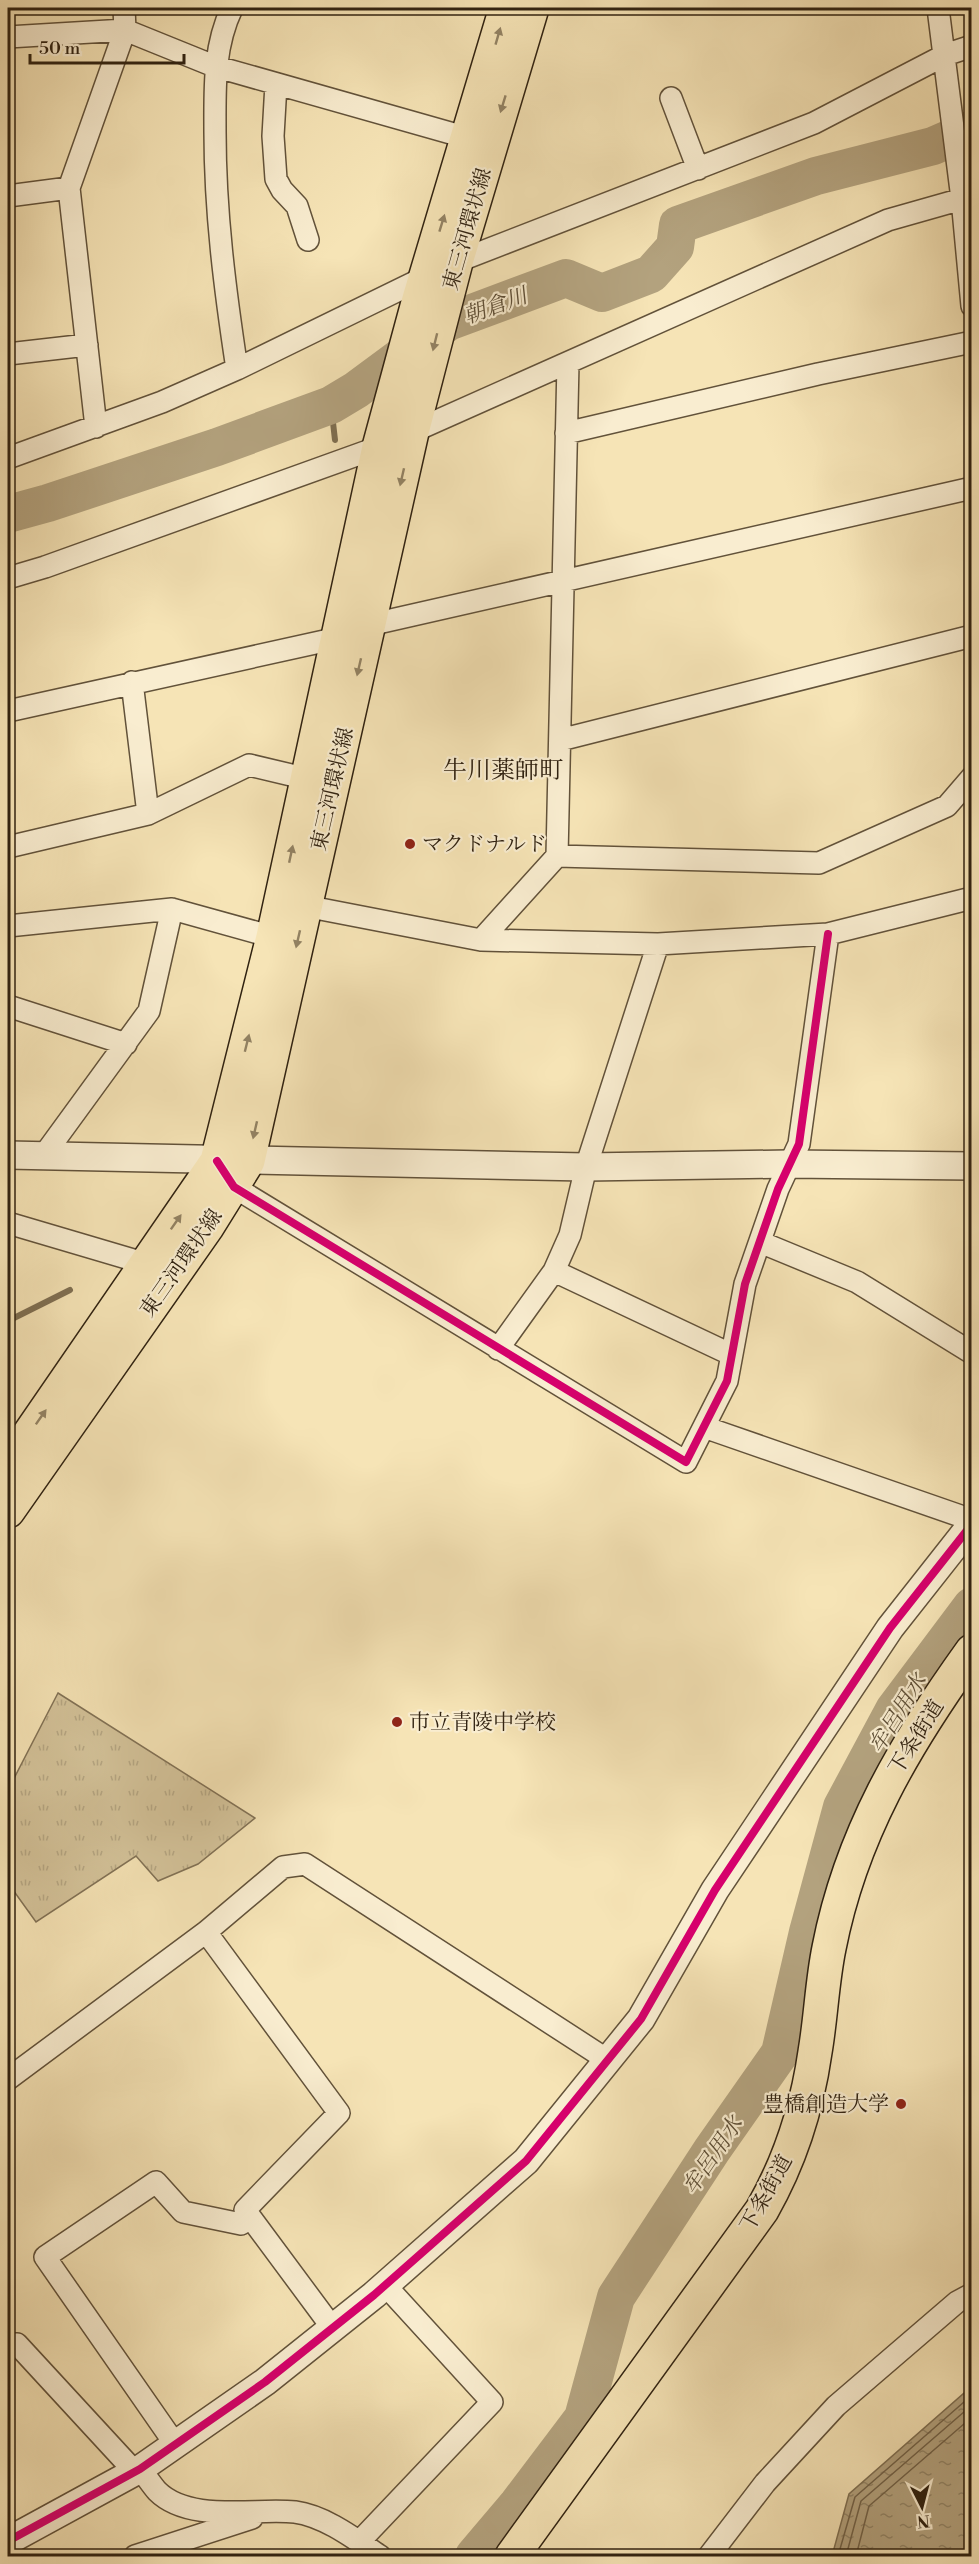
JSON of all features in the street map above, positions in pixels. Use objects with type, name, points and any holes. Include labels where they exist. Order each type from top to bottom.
[{"type":"main road","name":"東三河環状線","points":[[8,1465],[147,1264],[233,1170],[273,937],[338,638],[398,432],[438,281],[468,138],[506,8]]},
{"type":"main road","name":"東三河環状線","points":[[438,281],[532,8]]},
{"type":"main road","name":"東三河環状線","points":[[8,1511],[233,1170],[305,906],[369,625],[398,432]]},
{"type":"main road","name":"下条街道","points":[[512,2556],[762,2210],[778,2181],[797,2134],[810,2081],[829,1947],[852,1864],[884,1788],[972,1652]]},
{"type":"street","points":[[96,427],[69,188],[125,30],[124,8]]},
{"type":"street","points":[[232,8],[225,24],[214,66],[217,212],[237,369]]},
{"type":"street","points":[[938,8],[965,191],[972,306]]},
{"type":"street","points":[[8,37],[125,30],[214,66],[468,138]]},
{"type":"street","points":[[8,458],[162,402],[699,168],[814,123],[945,63],[972,46]]},
{"type":"street","points":[[276,84],[273,136],[276,178],[282,190],[297,206],[308,240]]},
{"type":"street","points":[[671,98],[699,168]]},
{"type":"street","points":[[8,196],[69,188]]},
{"type":"street","points":[[8,578],[45,567],[398,432],[568,363],[888,220],[965,191]]},
{"type":"street","points":[[567,434],[818,374],[972,342]]},
{"type":"street","points":[[8,354],[87,345]]},
{"type":"street","points":[[482,940],[557,856],[568,363]]},
{"type":"street","points":[[8,711],[338,638],[369,625],[972,488]]},
{"type":"street","points":[[560,740],[972,636]]},
{"type":"street","points":[[132,682],[148,814]]},
{"type":"street","points":[[8,847],[148,814],[249,765],[308,779]]},
{"type":"street","points":[[557,856],[819,863],[946,806],[972,777]]},
{"type":"street","points":[[305,906],[482,940],[658,944],[828,934],[972,898]]},
{"type":"street","points":[[44,1155],[149,1011],[172,909]]},
{"type":"street","points":[[8,926],[172,909],[273,937]]},
{"type":"street","points":[[233,1170],[498,1349],[686,1462],[727,1381],[730,1354],[745,1284],[789,1164],[799,1144],[828,934]]},
{"type":"street","points":[[498,1349],[554,1271],[570,1235],[586,1167],[658,944]]},
{"type":"street","points":[[8,1006],[126,1044]]},
{"type":"street","points":[[8,1155],[44,1155],[233,1170],[789,1164],[965,1170]]},
{"type":"street","points":[[8,1223],[147,1264]]},
{"type":"street","points":[[760,1242],[857,1282],[972,1353]]},
{"type":"street","points":[[554,1271],[730,1354]]},
{"type":"street","points":[[8,2541],[138,2471],[265,2382],[334,2330],[526,2161],[641,2019],[715,1890],[890,1628],[972,1522],[704,1427]]},
{"type":"street","points":[[8,2079],[206,1932],[283,1867],[305,1864],[609,2061]]},
{"type":"street","points":[[206,1932],[339,2113],[245,2210],[334,2330]]},
{"type":"street","points":[[175,2445],[45,2256],[156,2182],[183,2212],[241,2224],[251,2218]]},
{"type":"street","points":[[359,2542],[492,2402],[385,2285]]},
{"type":"street","points":[[709,2556],[765,2483],[836,2406],[957,2302],[972,2294]]},
{"type":"street","points":[[8,2345],[17,2344],[159,2492],[181,2506],[218,2511],[296,2512],[321,2520],[380,2556]]},
{"type":"street","points":[[135,2556],[267,2513]]},
{"type":"green space","points":[[58,1693],[255,1818],[198,1864],[158,1881],[136,1856],[36,1922],[8,1883],[8,1790]]},
{"type":"water","points":[[971,2387],[971,2556],[832,2556],[849,2494]]},
{"type":"waterway","name":"朝倉川","points":[[8,514],[217,447],[331,405],[356,390],[448,322],[566,278],[602,293],[651,274],[675,247],[678,225],[816,176],[933,146],[972,129]]},
{"type":"waterway","points":[[331,405],[335,440]]},
{"type":"waterway","points":[[8,1321],[70,1290]]},
{"type":"waterway","name":"牟呂用水","points":[[474,2556],[518,2504],[583,2418],[616,2297],[712,2150],[780,2053],[808,1932],[842,1807],[894,1710],[972,1606]]},
{"type":"cycle path","points":[[217,1161],[234,1187],[686,1462],[727,1381],[745,1284],[778,1189],[799,1144],[828,934]]},
{"type":"cycle path","points":[[8,2541],[140,2469],[265,2382],[374,2295],[526,2161],[641,2019],[715,1890],[890,1628],[972,1524]]},
{"type":"place","name":"マクドナルド","points":[[410,844]]},
{"type":"place","name":"市立青陵中学校","points":[[397,1722]]},
{"type":"place","name":"豊橋創造大学","points":[[901,2104]]},
{"type":"district","name":"牛川薬師町","points":[[503,770]]}]
